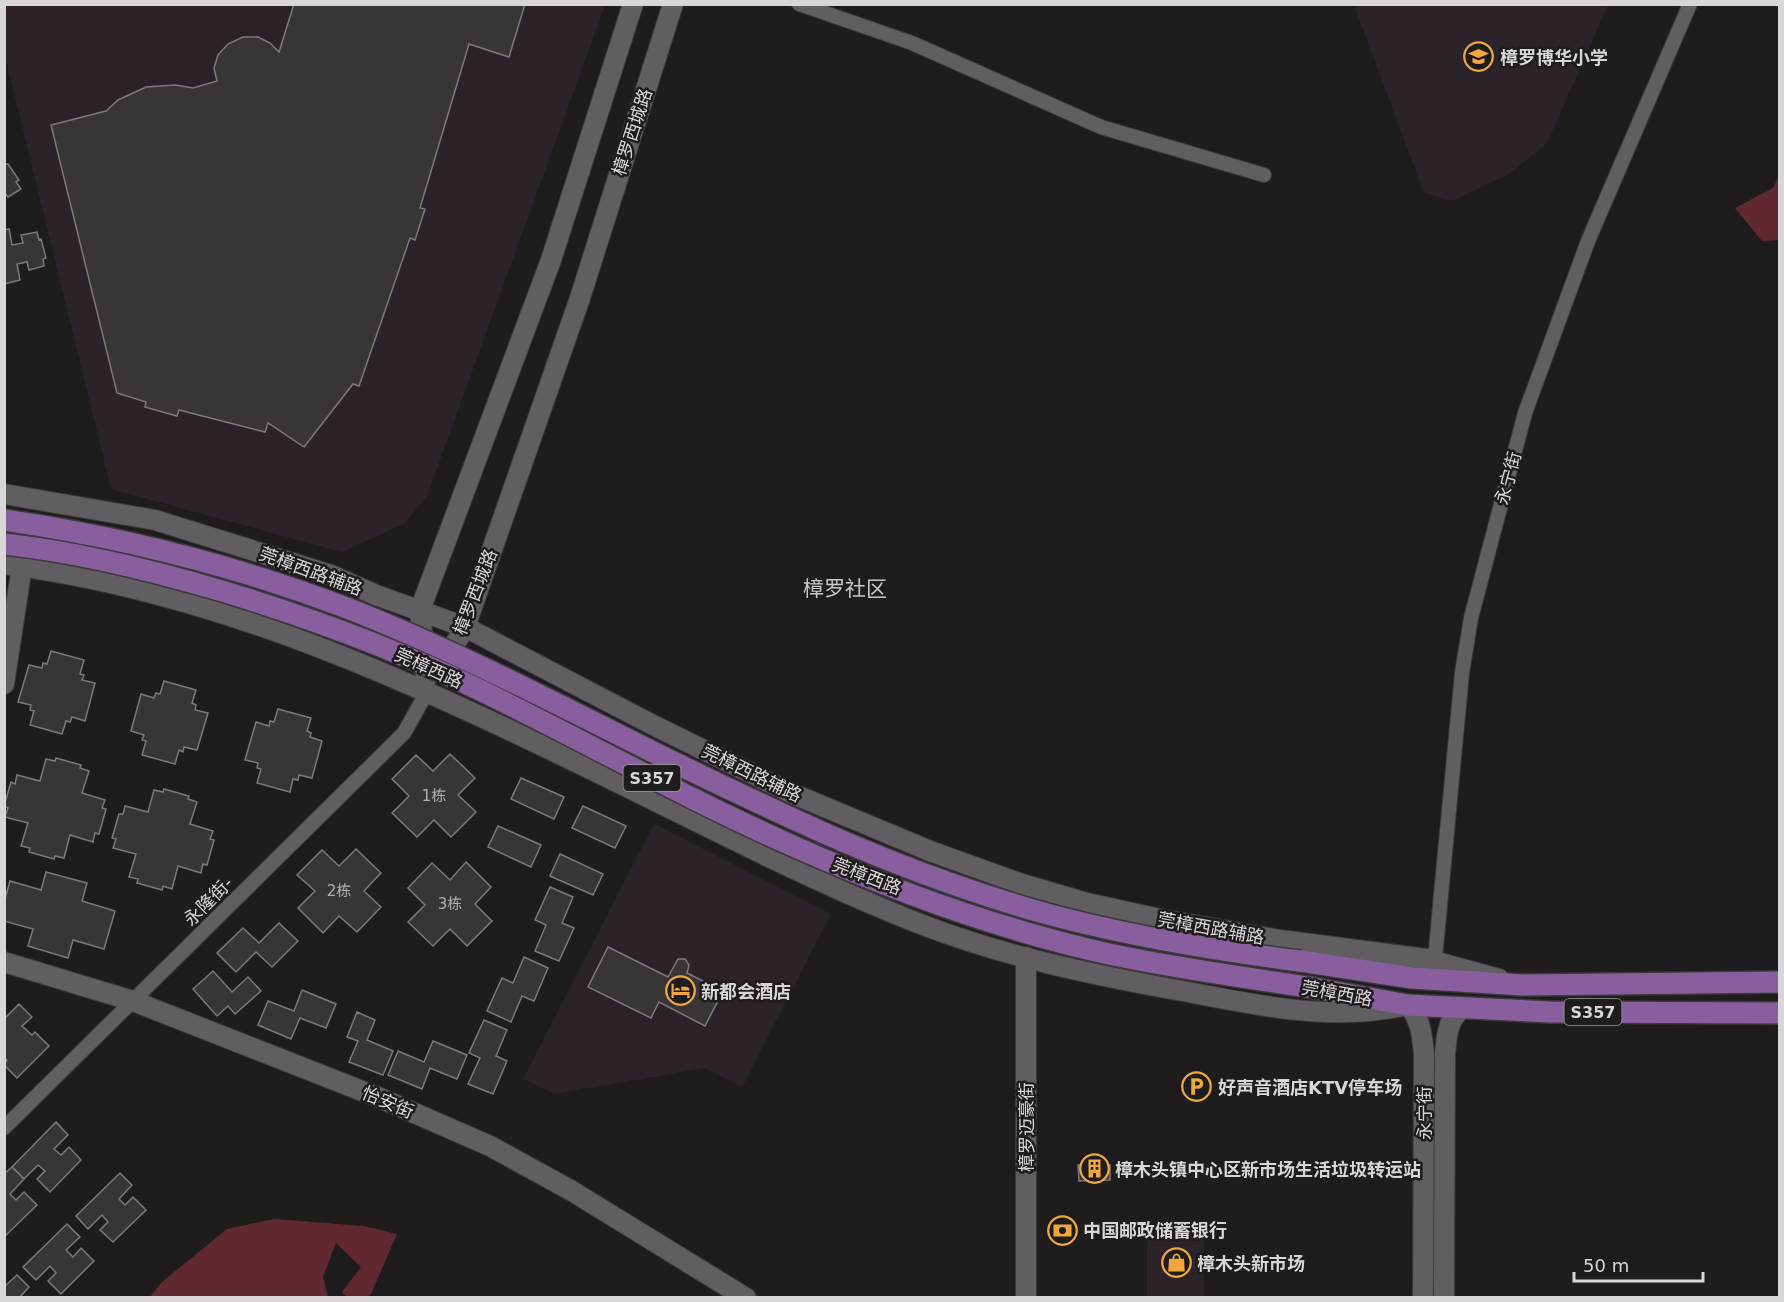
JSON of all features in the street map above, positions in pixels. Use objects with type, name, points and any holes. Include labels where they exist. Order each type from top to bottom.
[{"type":"main road","name":"樟罗西城路","points":[[427,692],[420,610],[551,260],[633,4]]},
{"type":"main road","name":"樟罗西城路","points":[[427,692],[465,627],[580,298],[673,4]]},
{"type":"main road","name":"莞樟西路辅路","points":[[4,494],[155,520],[331,575],[376,595],[465,627],[791,793],[930,851],[1019,883],[1087,903],[1216,930],[1434,970]]},
{"type":"main road","name":"莞樟西路","points":[[4,520],[101,536],[159,549],[291,588],[347,608],[507,679],[662,756],[875,856],[954,885],[1035,910],[1109,928],[1300,961],[1434,970],[1522,985],[1779,982]]},
{"type":"main road","name":"莞樟西路","points":[[4,544],[84,556],[146,570],[325,624],[480,690],[710,807],[793,846],[950,908],[1032,935],[1110,954],[1408,1005],[1549,1012],[1779,1013]]},
{"type":"main road","points":[[4,684],[13,565],[98,580],[225,613],[353,659],[427,692],[738,842],[890,911],[941,931],[1026,957],[1110,977],[1286,1008],[1346,1012],[1377,1011],[1408,1005]]},
{"type":"main road","points":[[578,764],[563,743],[560,729],[564,717],[573,707],[584,701],[609,702]]},
{"type":"main road","name":"樟罗迈豪街","points":[[1026,957],[1026,1298]]},
{"type":"main road","name":"怡安街","points":[[4,962],[133,1001],[381,1098],[490,1146],[572,1191],[746,1298]]},
{"type":"main road","name":"永宁街","points":[[1408,1005],[1418,1020],[1424,1054],[1423,1298]]},
{"type":"main road","name":"永宁街","points":[[1444,1298],[1445,1054],[1447,1030],[1451,1020],[1462,1008]]},
{"type":"street","points":[[799,4],[912,43],[1101,127],[1264,175]]},
{"type":"street","name":"永宁街","points":[[1434,970],[1467,640],[1525,413],[1588,241],[1690,4]]},
{"type":"street","name":"永隆街-","points":[[4,1128],[404,733],[427,692]]},
{"type":"shaded area","name":"樟罗博华小学","points":[[1354,4],[1608,5],[1547,143],[1509,174],[1452,201],[1424,193]]},
{"type":"shaded area","points":[[4,5],[605,5],[427,496],[404,524],[342,552],[111,489],[5,56]]},
{"type":"shaded area","points":[[1779,176],[1779,240],[1762,241],[1735,208],[1773,188]]},
{"type":"shaded area","name":"新都会酒店","points":[[654,824],[831,914],[742,1087],[705,1068],[555,1094],[523,1079]]},
{"type":"shaded area","points":[[274,1219],[364,1226],[397,1234],[371,1294],[367,1297],[347,1297],[342,1292],[361,1267],[336,1243],[323,1277],[328,1297],[150,1297],[162,1282],[227,1229]]},
{"type":"shaded area","name":"樟木头新市场","points":[[1147,1228],[1204,1228],[1204,1297],[1147,1297]]},
{"type":"building","points":[[294,4],[525,4],[509,57],[469,44],[420,208],[425,209],[415,240],[410,238],[359,386],[353,384],[304,447],[268,423],[265,432],[179,410],[177,416],[145,407],[146,402],[117,393],[51,125],[106,111],[118,100],[146,87],[175,85],[193,88],[217,81],[214,68],[218,55],[228,44],[243,37],[258,37],[270,43],[279,52]]},
{"type":"building","points":[[4,164],[8,164],[19,180],[16,182],[21,189],[8,197],[4,192]]},
{"type":"building","points":[[9,229],[12,245],[23,243],[21,235],[37,232],[46,258],[43,259],[44,266],[29,270],[27,262],[17,264],[20,280],[4,284],[4,230]]},
{"type":"building","points":[[51,651],[84,660],[80,674],[84,675],[82,680],[95,683],[85,721],[72,717],[70,722],[66,721],[62,734],[30,725],[34,711],[30,710],[31,705],[18,702],[29,665],[42,668],[43,663],[47,664]]},
{"type":"building","points":[[164,681],[196,690],[192,703],[196,705],[195,710],[208,713],[197,750],[184,747],[183,752],[179,750],[175,764],[142,755],[146,741],[142,740],[144,735],[131,731],[141,694],[154,698],[156,693],[160,694]]},
{"type":"building","points":[[278,709],[311,718],[307,731],[311,733],[310,737],[322,741],[312,778],[299,775],[298,780],[293,779],[290,792],[257,783],[261,769],[257,768],[258,763],[245,760],[256,722],[269,726],[270,721],[274,722]]},
{"type":"building","points":[[450,754],[475,778],[458,795],[476,812],[451,837],[434,820],[417,837],[392,813],[409,796],[392,779],[416,755],[433,771]]},
{"type":"building","points":[[56,758],[81,765],[80,768],[89,771],[82,793],[105,800],[102,808],[106,809],[99,834],[95,833],[93,842],[70,835],[64,858],[55,856],[54,859],[29,852],[30,848],[21,846],[28,823],[5,817],[8,808],[4,806],[11,782],[15,784],[17,775],[40,781],[46,759],[55,761]]},
{"type":"building","points":[[521,778],[564,797],[554,819],[511,799]]},
{"type":"building","points":[[164,789],[189,796],[188,799],[197,802],[190,824],[213,831],[210,839],[214,840],[207,865],[203,864],[201,873],[178,866],[172,889],[163,886],[162,890],[137,883],[138,879],[129,877],[136,854],[113,848],[116,839],[112,838],[119,814],[123,814],[125,806],[148,812],[154,790],[163,792]]},
{"type":"building","points":[[583,806],[626,826],[615,848],[572,828]]},
{"type":"building","points":[[498,826],[541,845],[531,867],[488,847]]},
{"type":"building","points":[[356,849],[381,873],[364,891],[381,907],[357,932],[339,916],[323,933],[298,908],[315,891],[297,875],[322,850],[339,866]]},
{"type":"building","points":[[560,854],[603,874],[593,895],[550,876]]},
{"type":"building","points":[[466,862],[491,887],[475,904],[492,921],[467,946],[450,929],[433,946],[408,922],[425,905],[408,888],[432,863],[450,880]]},
{"type":"building","points":[[46,872],[87,883],[82,901],[115,911],[104,949],[73,940],[68,958],[28,946],[33,929],[4,921],[4,902],[10,881],[41,890]]},
{"type":"building","points":[[550,887],[573,897],[562,923],[574,928],[559,961],[535,951],[546,925],[535,920]]},
{"type":"building","points":[[279,923],[298,941],[272,967],[256,952],[236,972],[217,953],[243,928],[259,943]]},
{"type":"building","points":[[608,947],[668,977],[678,959],[685,959],[689,965],[687,973],[723,991],[705,1026],[659,1002],[651,1018],[588,987]]},
{"type":"building","points":[[524,957],[548,968],[534,1001],[522,996],[511,1022],[487,1011],[502,978],[513,983]]},
{"type":"building","points":[[213,971],[232,992],[248,977],[261,991],[235,1014],[228,1006],[217,1016],[193,989]]},
{"type":"building","points":[[302,990],[336,1004],[326,1028],[300,1018],[291,1039],[258,1025],[268,1001],[294,1011]]},
{"type":"building","points":[[19,1004],[32,1017],[22,1026],[32,1035],[35,1032],[49,1046],[17,1078],[4,1065],[7,1060],[4,1057],[4,1019]]},
{"type":"building","points":[[357,1012],[375,1020],[367,1040],[393,1051],[383,1075],[349,1062],[358,1041],[347,1037]]},
{"type":"building","points":[[484,1020],[507,1030],[496,1056],[507,1061],[493,1094],[468,1084],[480,1058],[469,1053]]},
{"type":"building","points":[[433,1041],[467,1055],[457,1079],[430,1068],[422,1089],[388,1075],[398,1051],[424,1062]]},
{"type":"building","points":[[56,1122],[68,1135],[54,1149],[61,1155],[69,1147],[81,1160],[50,1192],[37,1179],[45,1171],[38,1165],[24,1179],[12,1167]]},
{"type":"building","name":"樟木头镇中心区新市场生活垃圾转运站","points":[[1078,1165],[1110,1165],[1110,1180],[1079,1181]]},
{"type":"building","points":[[12,1167],[24,1179],[10,1194],[16,1200],[24,1192],[37,1205],[5,1236],[4,1174]]},
{"type":"building","points":[[120,1173],[132,1185],[119,1199],[125,1205],[133,1197],[146,1210],[113,1242],[100,1230],[108,1222],[102,1215],[88,1229],[76,1216]]},
{"type":"building","points":[[67,1224],[80,1237],[66,1250],[73,1257],[81,1248],[94,1261],[61,1294],[48,1281],[56,1273],[50,1266],[36,1280],[23,1267]]},
{"type":"building","points":[[17,1275],[29,1287],[19,1298],[4,1298],[4,1287]]},
{"type":"place","name":"樟罗博华小学","points":[[1479,57]]},
{"type":"place","name":"新都会酒店","points":[[680,991]]},
{"type":"place","name":"好声音酒店KTV停车场","points":[[1197,1087]]},
{"type":"place","name":"樟木头镇中心区新市场生活垃圾转运站","points":[[1094,1169]]},
{"type":"place","name":"中国邮政储蓄银行","points":[[1062,1230]]},
{"type":"place","name":"樟木头新市场","points":[[1176,1263]]},
{"type":"district","name":"樟罗社区","points":[[845,589]]}]
